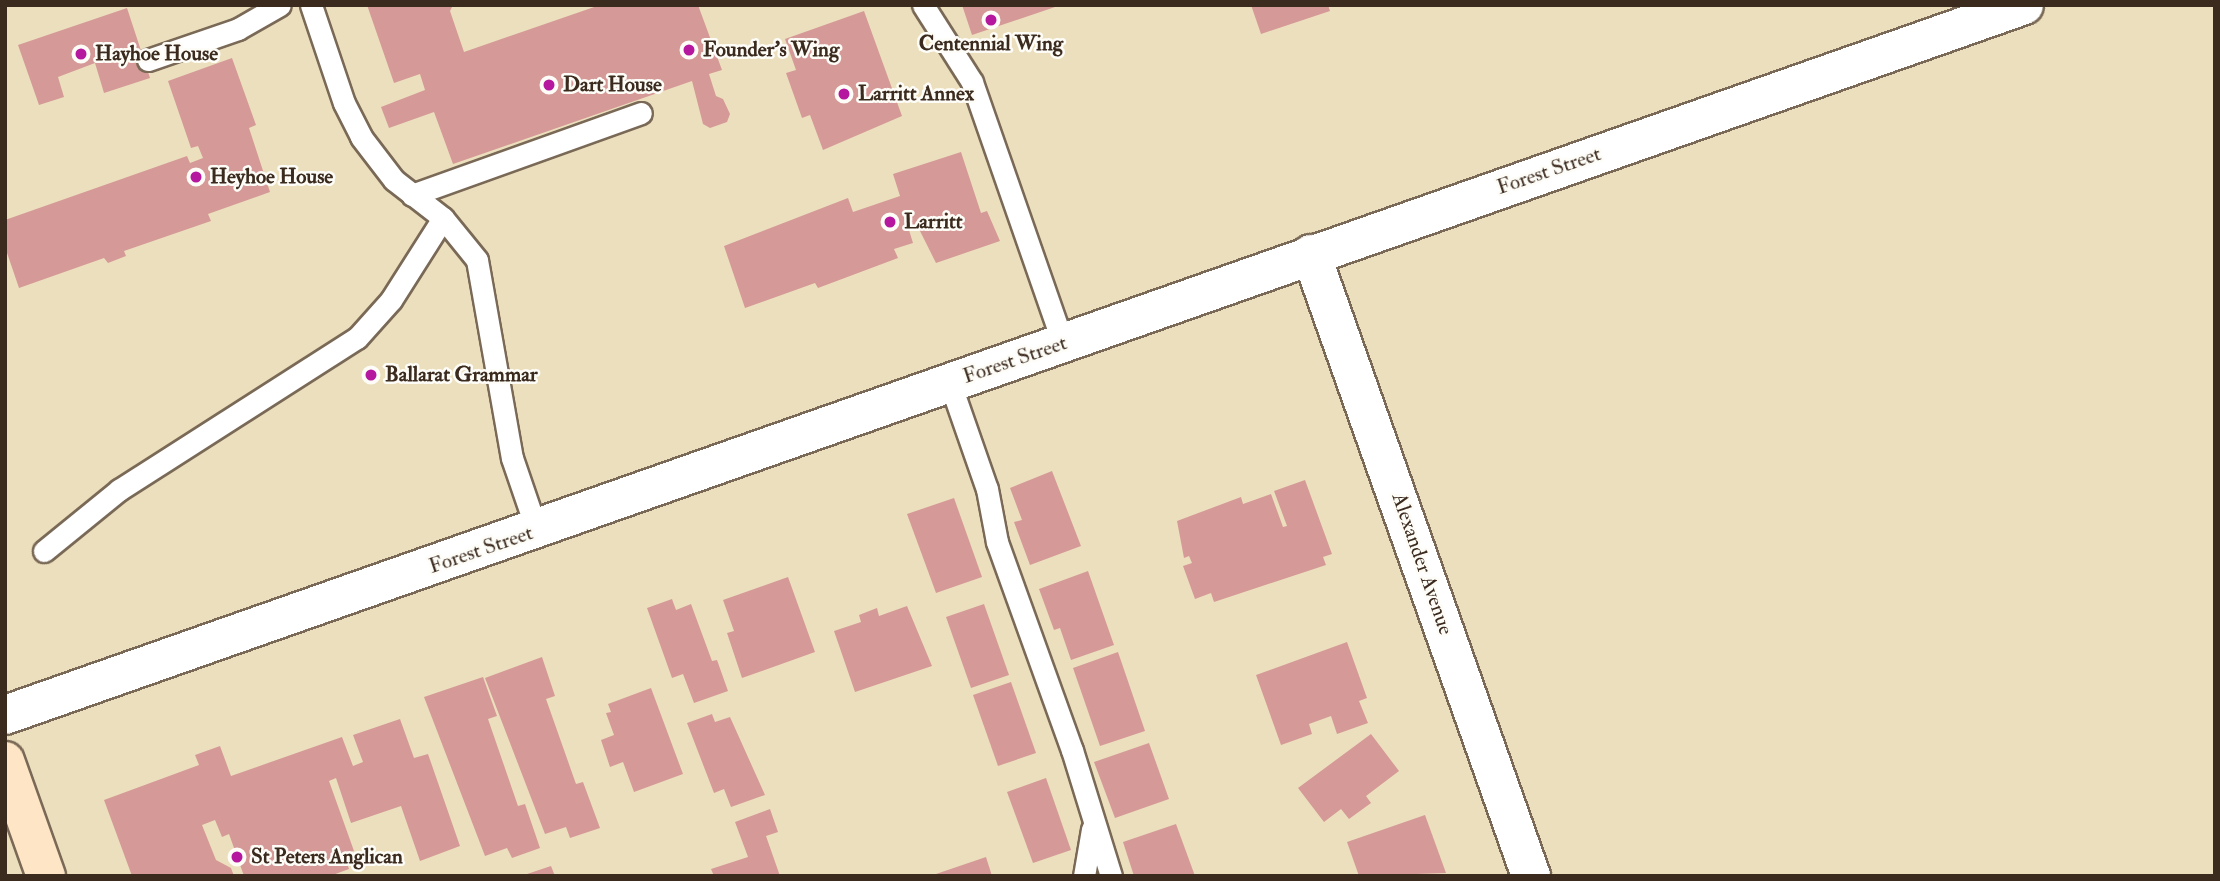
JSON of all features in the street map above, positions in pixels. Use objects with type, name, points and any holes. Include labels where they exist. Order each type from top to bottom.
[{"type":"main road","points":[[5,761],[46,876]]},
{"type":"street","name":"Forest Street","points":[[5,715],[537,531],[1311,254],[2024,5]]},
{"type":"street","name":"Alexander Avenue","points":[[1311,254],[1531,876]]},
{"type":"lane","points":[[148,60],[239,29],[280,5]]},
{"type":"lane","points":[[311,5],[344,103],[361,137],[383,168],[412,195],[443,218],[467,245],[482,274],[512,458],[537,531]]},
{"type":"lane","points":[[923,5],[972,82],[1063,344]]},
{"type":"lane","points":[[412,195],[641,113]]},
{"type":"lane","points":[[44,551],[119,490],[357,338],[391,300],[443,218]]},
{"type":"lane","points":[[950,383],[987,489],[997,542],[1072,750],[1111,876]]},
{"type":"lane","points":[[1084,876],[1093,837],[1091,816]]},
{"type":"building","name":"Dart House","points":[[367,5],[453,5],[450,11],[464,52],[600,5],[698,5],[722,70],[709,74],[716,96],[723,99],[730,114],[727,122],[710,128],[703,124],[692,81],[453,164],[434,112],[389,128],[381,107],[425,90],[420,74],[394,83]]},
{"type":"building","name":"Centennial Wing","points":[[962,5],[1058,5],[1058,6],[972,35]]},
{"type":"building","points":[[1251,5],[1328,5],[1330,11],[1261,34]]},
{"type":"building","name":"Hayhoe House","points":[[127,8],[150,78],[104,93],[95,63],[58,77],[64,97],[39,105],[18,45]]},
{"type":"building","name":"Larritt Annex","points":[[864,11],[902,116],[823,150],[810,115],[802,118],[786,73],[796,70],[785,39]]},
{"type":"building","name":"Heyhoe House","points":[[232,58],[256,125],[249,128],[270,192],[208,214],[211,221],[124,251],[126,256],[108,263],[104,258],[19,288],[5,247],[5,220],[187,156],[190,163],[203,158],[198,146],[191,148],[168,81]]},
{"type":"building","name":"Larritt","points":[[961,152],[981,213],[987,211],[1000,241],[936,263],[918,227],[909,230],[913,243],[894,249],[898,258],[818,288],[815,283],[745,308],[724,246],[848,198],[853,212],[900,196],[893,174]]},
{"type":"building","points":[[1052,471],[1081,546],[1030,565],[1014,522],[1022,520],[1010,488]]},
{"type":"building","points":[[1305,480],[1332,554],[1323,557],[1326,565],[1214,602],[1211,593],[1195,599],[1183,566],[1192,563],[1189,556],[1184,558],[1177,521],[1241,497],[1243,504],[1271,494],[1283,527],[1287,526],[1274,491]]},
{"type":"building","points":[[954,498],[982,577],[936,593],[907,514]]},
{"type":"building","points":[[1088,571],[1114,645],[1071,660],[1060,628],[1054,630],[1039,589]]},
{"type":"building","points":[[788,577],[815,652],[742,678],[727,633],[734,631],[723,600]]},
{"type":"building","points":[[672,599],[676,610],[691,604],[712,661],[717,660],[728,691],[694,703],[683,674],[672,678],[647,608]]},
{"type":"building","points":[[984,604],[1009,675],[971,688],[946,617]]},
{"type":"building","points":[[907,606],[932,666],[855,692],[834,631],[861,622],[859,615],[877,608],[879,616]]},
{"type":"building","points":[[1347,642],[1367,698],[1359,701],[1368,723],[1337,734],[1331,716],[1309,724],[1312,734],[1281,745],[1256,675]]},
{"type":"building","points":[[1118,652],[1145,731],[1100,746],[1073,668]]},
{"type":"building","points":[[542,657],[555,696],[546,699],[576,784],[583,782],[600,828],[570,838],[566,827],[545,834],[485,678]]},
{"type":"building","points":[[483,677],[497,716],[488,719],[518,806],[525,804],[540,848],[512,858],[507,848],[485,856],[424,697]]},
{"type":"building","points":[[1011,682],[1036,753],[998,766],[973,695]]},
{"type":"building","points":[[651,688],[683,774],[634,792],[623,762],[610,767],[601,740],[614,735],[606,713],[611,712],[608,704]]},
{"type":"building","points":[[712,714],[715,722],[730,717],[765,795],[731,807],[724,789],[714,793],[687,723]]},
{"type":"building","points":[[400,719],[414,758],[428,754],[460,846],[420,861],[401,806],[351,823],[336,778],[329,781],[354,851],[344,855],[349,869],[330,876],[244,876],[229,834],[222,837],[215,820],[202,825],[216,860],[231,868],[234,876],[132,876],[104,800],[199,765],[195,755],[220,746],[231,776],[342,737],[353,766],[363,762],[353,735]]},
{"type":"building","points":[[1371,734],[1399,771],[1366,796],[1371,803],[1349,819],[1341,809],[1324,822],[1298,788]]},
{"type":"building","points":[[1149,743],[1169,799],[1115,818],[1094,762]]},
{"type":"building","points":[[1046,778],[1071,850],[1033,863],[1007,792]]},
{"type":"building","points":[[770,809],[778,832],[766,836],[780,876],[714,876],[711,869],[748,857],[735,822]]},
{"type":"building","points":[[1425,815],[1446,873],[1359,876],[1347,842]]},
{"type":"building","points":[[1176,824],[1195,876],[1134,876],[1123,842]]},
{"type":"building","points":[[986,857],[992,876],[933,876],[933,875]]},
{"type":"building","points":[[551,866],[555,876],[524,876],[524,875]]},
{"type":"place","name":"Centennial Wing","points":[[991,20]]},
{"type":"place","name":"Founder's Wing","points":[[689,50]]},
{"type":"place","name":"Hayhoe House","points":[[81,54]]},
{"type":"place","name":"Dart House","points":[[549,85]]},
{"type":"place","name":"Larritt Annex","points":[[844,94]]},
{"type":"place","name":"Heyhoe House","points":[[196,177]]},
{"type":"place","name":"Larritt","points":[[890,222]]},
{"type":"place","name":"Ballarat Grammar","points":[[371,375]]},
{"type":"place","name":"St Peters Anglican","points":[[237,857]]}]
